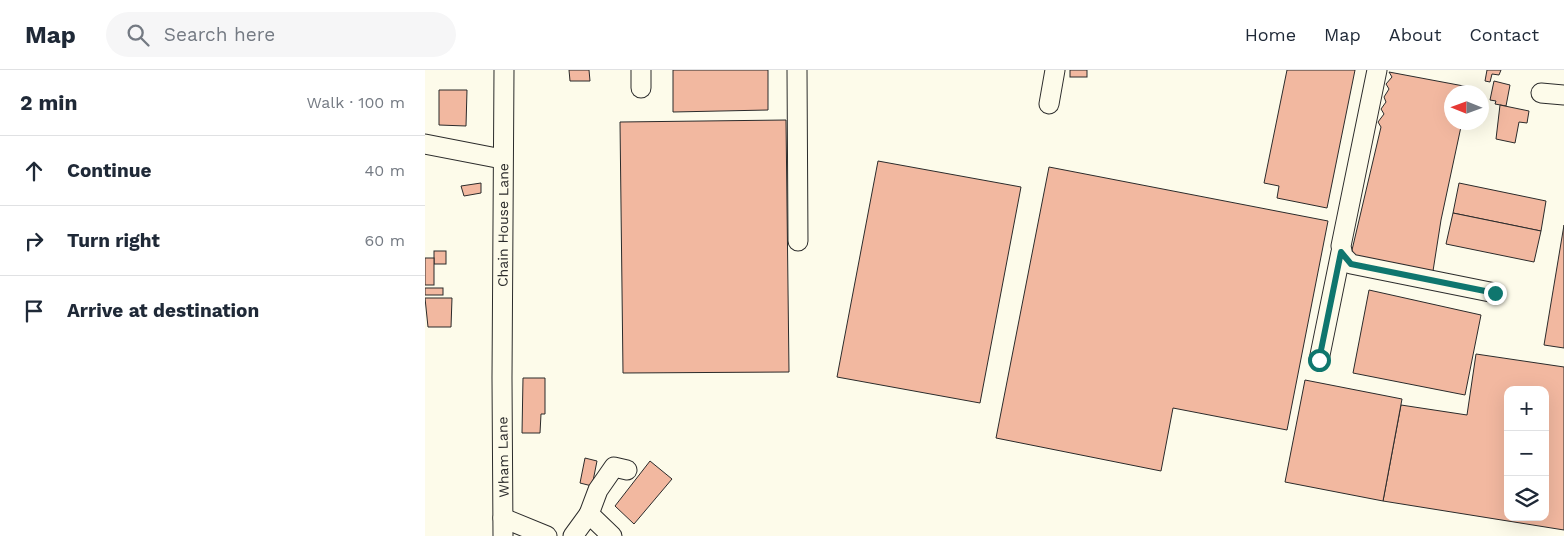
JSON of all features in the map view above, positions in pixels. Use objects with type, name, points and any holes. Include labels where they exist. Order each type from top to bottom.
[{"type":"street","name":"Chain House Lane","points":[[502,378],[504,70]]},
{"type":"street","points":[[797,70],[798,241]]},
{"type":"street","points":[[1049,104],[1055,70]]},
{"type":"street","points":[[1319,360],[1377,70]]},
{"type":"street","points":[[1541,93],[1564,95]]},
{"type":"street","points":[[425,144],[502,159]]},
{"type":"street","points":[[1341,252],[1351,264],[1495,293]]},
{"type":"street","name":"Wham Lane","points":[[502,378],[503,527]]},
{"type":"street","points":[[573,536],[589,514],[598,490],[614,467],[627,470]]},
{"type":"street","points":[[589,514],[612,536]]},
{"type":"street","points":[[503,527],[547,536]]},
{"type":"building","points":[[569,70],[589,70],[590,81],[570,81]]},
{"type":"building","points":[[673,70],[768,70],[768,110],[673,112]]},
{"type":"building","points":[[1070,70],[1087,70],[1087,77],[1070,77]]},
{"type":"building","points":[[1287,70],[1355,70],[1327,208],[1277,198],[1279,186],[1264,183]]},
{"type":"building","points":[[1487,70],[1501,70],[1499,75],[1492,74],[1490,82],[1485,81]]},
{"type":"building","points":[[1389,72],[1458,85],[1444,85],[1444,130],[1460,130],[1441,220],[1433,271],[1355,258],[1352,250],[1381,127],[1378,122],[1384,114],[1381,109],[1386,102],[1384,97],[1389,89],[1386,84],[1392,77]]},
{"type":"building","points":[[1494,81],[1510,85],[1506,106],[1495,104],[1496,101],[1490,100]]},
{"type":"building","points":[[439,90],[467,90],[466,126],[439,125]]},
{"type":"building","points":[[1500,105],[1529,111],[1527,123],[1519,122],[1515,143],[1496,139]]},
{"type":"building","points":[[786,120],[789,372],[623,373],[620,122]]},
{"type":"building","points":[[878,161],[1021,187],[980,403],[837,377]]},
{"type":"building","points":[[1049,167],[1328,221],[1287,430],[1173,408],[1161,471],[996,438]]},
{"type":"building","points":[[481,183],[481,193],[464,196],[461,186]]},
{"type":"building","points":[[1459,183],[1546,201],[1541,231],[1453,213]]},
{"type":"building","points":[[1453,213],[1541,231],[1534,262],[1446,244]]},
{"type":"building","points":[[1564,225],[1564,348],[1544,345]]},
{"type":"building","points":[[434,251],[446,251],[446,264],[434,264]]},
{"type":"building","points":[[425,258],[434,258],[434,285],[425,285]]},
{"type":"building","points":[[425,288],[443,288],[443,295],[425,295]]},
{"type":"building","points":[[1369,290],[1481,315],[1465,395],[1353,373]]},
{"type":"building","points":[[425,298],[452,298],[451,327],[428,327]]},
{"type":"building","points":[[1476,354],[1564,367],[1564,530],[1508,521],[1549,521],[1549,386],[1504,386],[1504,520],[1383,501],[1401,405],[1467,415]]},
{"type":"building","points":[[523,378],[545,378],[545,414],[541,414],[540,433],[522,433]]},
{"type":"building","points":[[1305,380],[1402,399],[1383,501],[1285,482]]},
{"type":"building","points":[[585,458],[597,461],[592,486],[580,483]]},
{"type":"building","points":[[650,461],[672,479],[634,524],[615,506]]},
{"type":"route","points":[[1319,360],[1341,252],[1351,264],[1495,293]]}]
